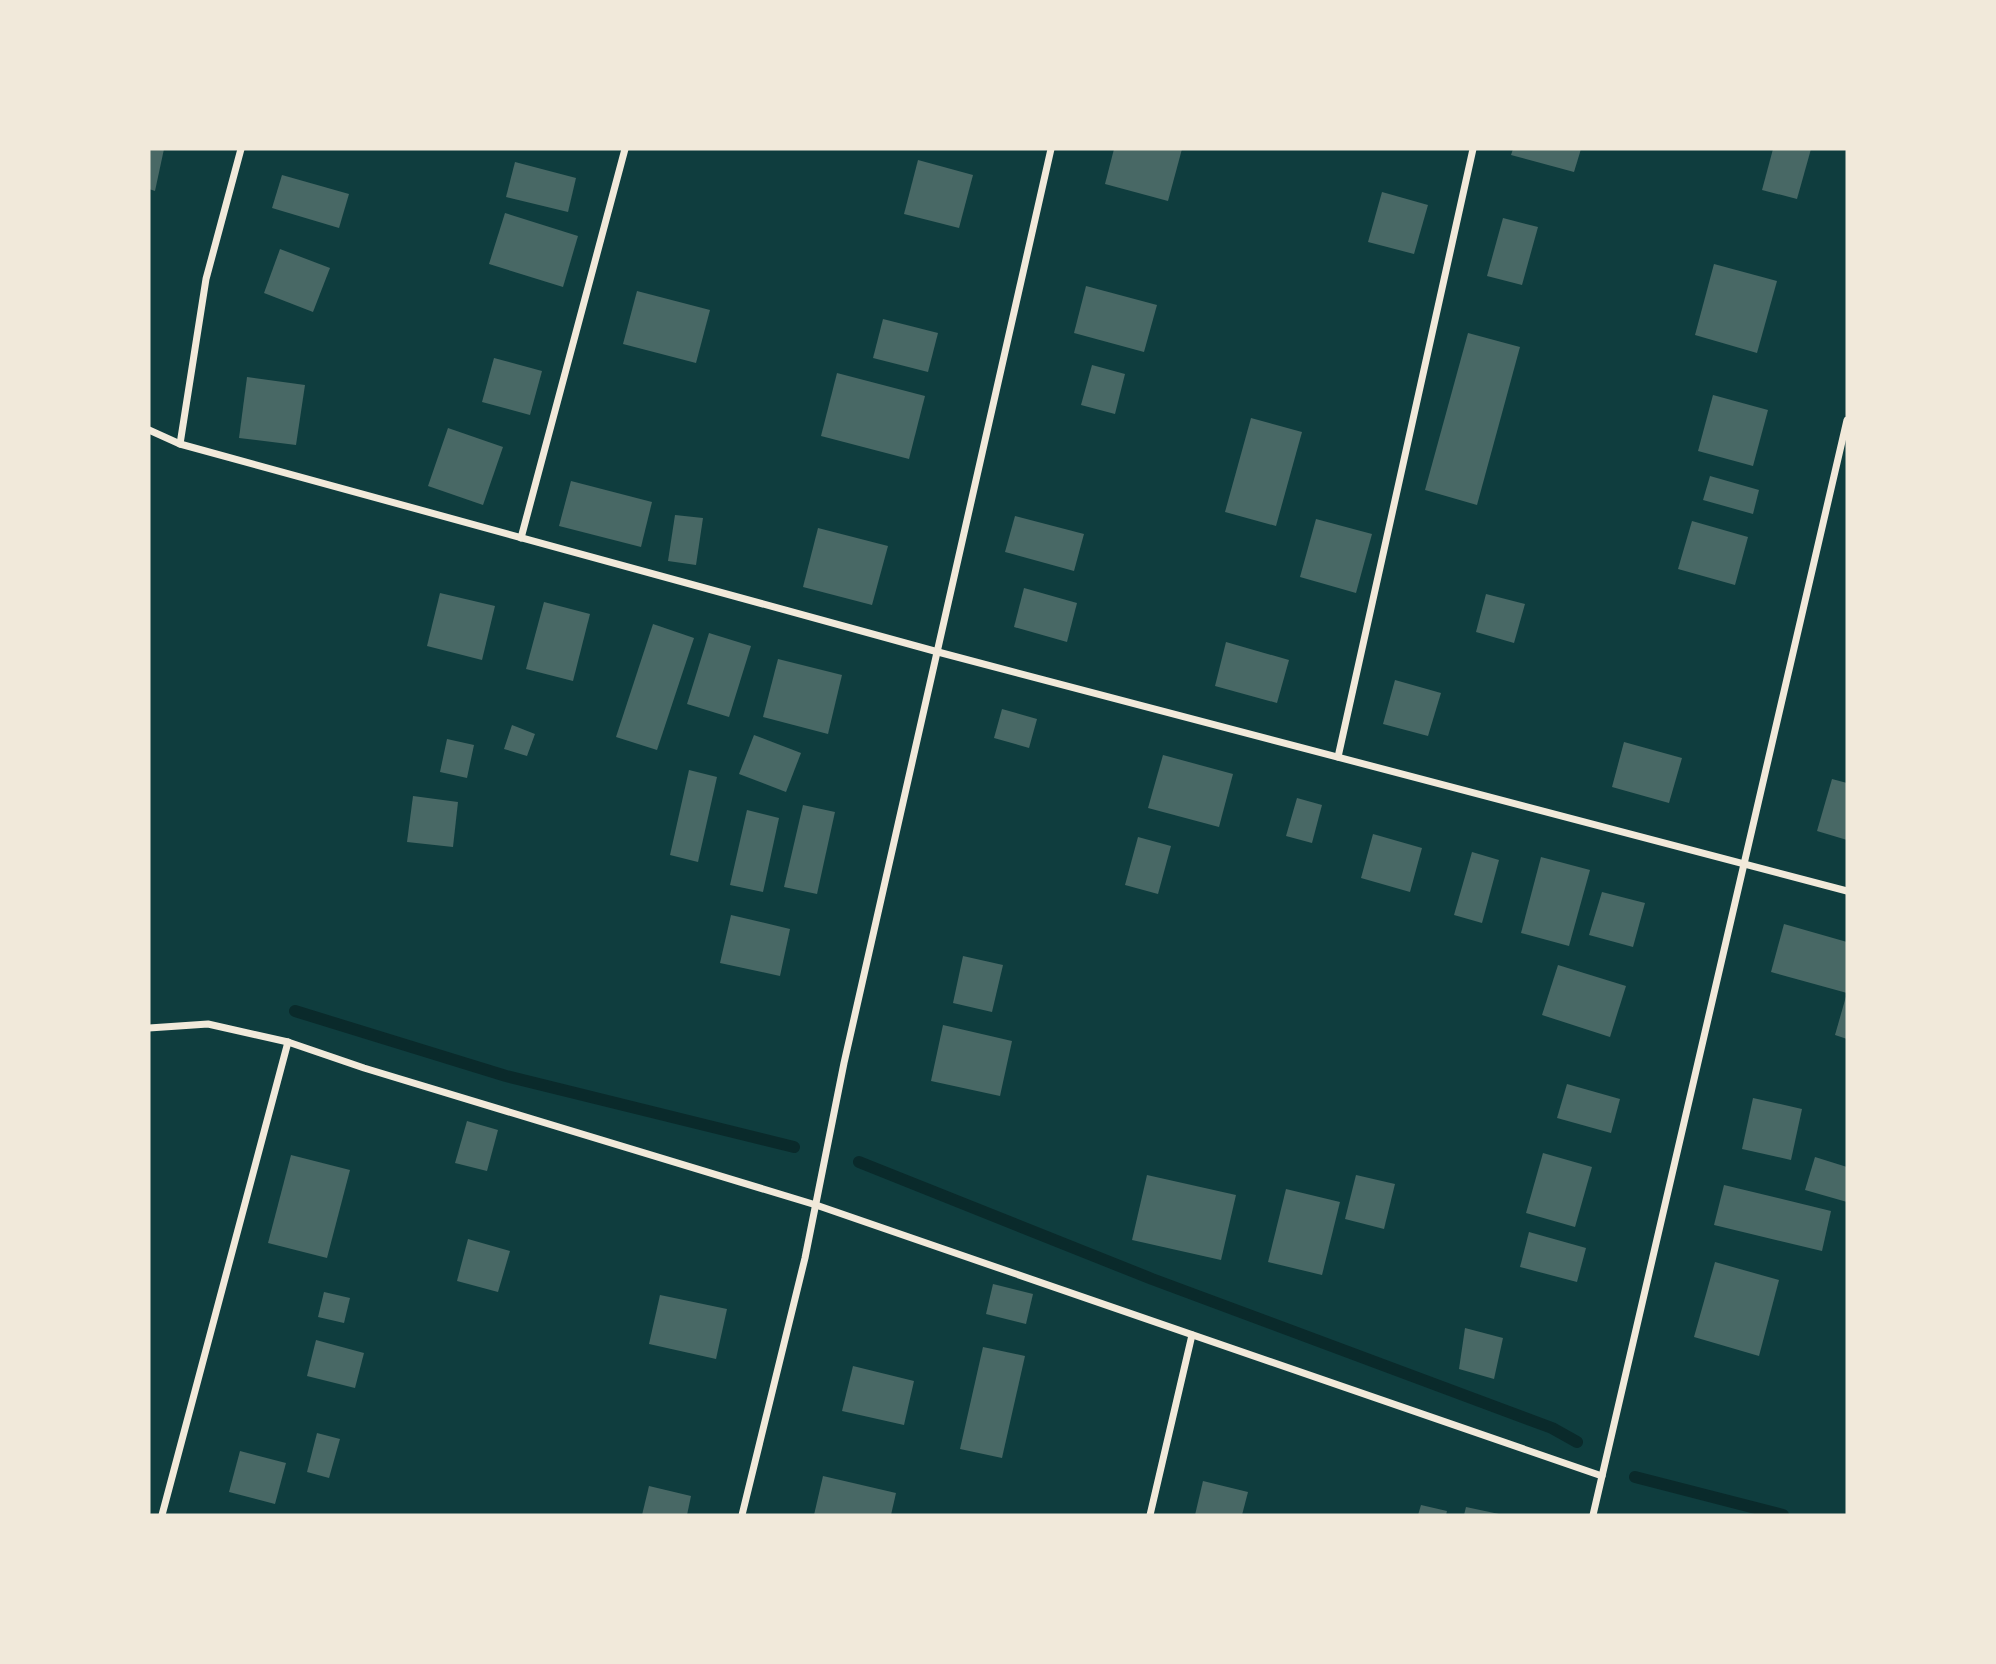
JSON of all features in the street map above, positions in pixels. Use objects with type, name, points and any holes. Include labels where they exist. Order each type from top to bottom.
[{"type":"street","points":[[180,444],[206,279],[241,149]]},
{"type":"street","points":[[521,538],[625,149]]},
{"type":"street","points":[[742,1515],[805,1258],[844,1063],[1051,149]]},
{"type":"street","points":[[1338,757],[1473,149]]},
{"type":"street","points":[[1593,1515],[1847,420]]},
{"type":"street","points":[[149,430],[180,444],[938,652],[1847,891]]},
{"type":"street","points":[[149,1028],[208,1024],[288,1042],[364,1068],[816,1205],[1602,1476]]},
{"type":"street","points":[[162,1515],[288,1042]]},
{"type":"street","points":[[1150,1515],[1192,1335]]},
{"type":"building","points":[[149,149],[164,149],[155,191],[149,189]]},
{"type":"building","points":[[1114,149],[1182,149],[1168,201],[1105,184]]},
{"type":"building","points":[[1513,149],[1581,149],[1574,172],[1511,155]]},
{"type":"building","points":[[1773,149],[1811,149],[1797,199],[1762,190]]},
{"type":"building","points":[[918,160],[973,175],[959,228],[904,214]]},
{"type":"building","points":[[515,162],[576,178],[568,212],[506,197]]},
{"type":"building","points":[[282,175],[349,194],[339,228],[272,208]]},
{"type":"building","points":[[1382,192],[1428,205],[1414,254],[1368,242]]},
{"type":"building","points":[[505,213],[578,236],[563,287],[489,264]]},
{"type":"building","points":[[1503,218],[1538,227],[1522,285],[1487,276]]},
{"type":"building","points":[[280,249],[330,268],[313,312],[264,293]]},
{"type":"building","points":[[1714,264],[1777,281],[1757,353],[1695,335]]},
{"type":"building","points":[[1086,286],[1157,305],[1144,352],[1074,333]]},
{"type":"building","points":[[637,291],[710,310],[696,363],[623,344]]},
{"type":"building","points":[[883,319],[938,333],[928,372],[873,358]]},
{"type":"building","points":[[1468,333],[1520,347],[1477,505],[1425,490]]},
{"type":"building","points":[[494,358],[542,371],[530,415],[482,402]]},
{"type":"building","points":[[1092,365],[1125,374],[1115,414],[1081,405]]},
{"type":"building","points":[[837,373],[925,396],[909,459],[821,436]]},
{"type":"building","points":[[247,377],[305,385],[296,445],[239,438]]},
{"type":"building","points":[[1713,395],[1768,410],[1753,466],[1698,451]]},
{"type":"building","points":[[1251,418],[1302,432],[1276,526],[1225,512]]},
{"type":"building","points":[[448,428],[503,447],[483,505],[428,486]]},
{"type":"building","points":[[1710,476],[1759,490],[1753,514],[1703,500]]},
{"type":"building","points":[[571,481],[652,502],[641,547],[559,526]]},
{"type":"building","points":[[675,515],[703,518],[696,565],[668,561]]},
{"type":"building","points":[[1015,516],[1084,534],[1074,571],[1005,552]]},
{"type":"building","points":[[1316,519],[1372,534],[1356,593],[1300,577]]},
{"type":"building","points":[[1692,521],[1748,537],[1735,585],[1678,569]]},
{"type":"building","points":[[818,528],[888,546],[872,605],[803,587]]},
{"type":"building","points":[[1024,588],[1077,603],[1067,642],[1014,627]]},
{"type":"building","points":[[440,593],[495,606],[482,660],[427,646]]},
{"type":"building","points":[[1486,594],[1525,604],[1514,643],[1476,632]]},
{"type":"building","points":[[544,602],[590,614],[573,681],[526,669]]},
{"type":"building","points":[[653,624],[694,638],[657,750],[616,737]]},
{"type":"building","points":[[709,633],[751,646],[729,717],[687,704]]},
{"type":"building","points":[[1226,642],[1289,660],[1277,703],[1215,686]]},
{"type":"building","points":[[778,659],[842,675],[828,734],[763,717]]},
{"type":"building","points":[[1395,680],[1441,693],[1428,736],[1383,724]]},
{"type":"building","points":[[1002,709],[1037,719],[1029,748],[994,738]]},
{"type":"building","points":[[512,725],[535,734],[527,756],[504,749]]},
{"type":"building","points":[[754,735],[801,753],[786,792],[739,774]]},
{"type":"building","points":[[447,739],[474,745],[467,778],[440,772]]},
{"type":"building","points":[[1624,742],[1682,758],[1669,803],[1612,787]]},
{"type":"building","points":[[1163,755],[1233,774],[1219,827],[1148,808]]},
{"type":"building","points":[[689,770],[717,777],[698,862],[670,855]]},
{"type":"building","points":[[1832,779],[1847,783],[1847,840],[1817,831]]},
{"type":"building","points":[[413,796],[458,802],[453,847],[407,842]]},
{"type":"building","points":[[1297,798],[1322,805],[1312,843],[1286,836]]},
{"type":"building","points":[[803,805],[835,812],[817,894],[784,887]]},
{"type":"building","points":[[747,810],[779,818],[763,892],[730,885]]},
{"type":"building","points":[[1373,834],[1422,848],[1410,892],[1361,878]]},
{"type":"building","points":[[1138,837],[1171,846],[1158,894],[1125,885]]},
{"type":"building","points":[[1472,852],[1499,860],[1482,923],[1454,915]]},
{"type":"building","points":[[1541,857],[1590,870],[1569,946],[1521,933]]},
{"type":"building","points":[[1602,892],[1645,903],[1633,947],[1589,935]]},
{"type":"building","points":[[731,915],[790,929],[780,976],[720,963]]},
{"type":"building","points":[[1784,924],[1847,942],[1847,993],[1771,972]]},
{"type":"building","points":[[963,956],[1003,965],[992,1012],[953,1003]]},
{"type":"building","points":[[1558,965],[1626,986],[1610,1037],[1542,1015]]},
{"type":"building","points":[[1847,993],[1847,1039],[1835,1035]]},
{"type":"building","points":[[943,1025],[1012,1041],[1000,1096],[931,1081]]},
{"type":"building","points":[[1567,1084],[1620,1099],[1611,1133],[1557,1118]]},
{"type":"building","points":[[1753,1098],[1802,1109],[1791,1160],[1742,1149]]},
{"type":"building","points":[[467,1121],[498,1130],[487,1171],[455,1163]]},
{"type":"building","points":[[1543,1153],[1592,1167],[1575,1227],[1526,1213]]},
{"type":"building","points":[[291,1155],[350,1170],[327,1258],[268,1243]]},
{"type":"building","points":[[1815,1157],[1847,1167],[1847,1202],[1805,1190]]},
{"type":"building","points":[[1147,1175],[1236,1195],[1221,1260],[1132,1240]]},
{"type":"building","points":[[1356,1175],[1395,1184],[1384,1229],[1345,1219]]},
{"type":"building","points":[[1724,1185],[1831,1211],[1822,1251],[1714,1225]]},
{"type":"building","points":[[1286,1189],[1340,1202],[1322,1275],[1268,1262]]},
{"type":"building","points":[[1529,1232],[1586,1248],[1577,1282],[1520,1267]]},
{"type":"building","points":[[468,1239],[510,1251],[498,1292],[457,1281]]},
{"type":"building","points":[[1715,1262],[1779,1280],[1759,1356],[1694,1337]]},
{"type":"building","points":[[993,1284],[1033,1294],[1026,1324],[986,1314]]},
{"type":"building","points":[[324,1292],[350,1298],[344,1323],[318,1317]]},
{"type":"building","points":[[660,1295],[727,1309],[716,1359],[649,1344]]},
{"type":"building","points":[[1465,1328],[1503,1338],[1494,1379],[1459,1369]]},
{"type":"building","points":[[316,1340],[364,1353],[355,1388],[307,1376]]},
{"type":"building","points":[[983,1347],[1025,1356],[1002,1458],[960,1449]]},
{"type":"building","points":[[853,1366],[914,1381],[904,1425],[842,1411]]},
{"type":"building","points":[[317,1433],[340,1439],[329,1478],[307,1472]]},
{"type":"building","points":[[240,1451],[286,1463],[275,1504],[229,1492]]},
{"type":"building","points":[[823,1476],[896,1493],[891,1515],[814,1515]]},
{"type":"building","points":[[1203,1481],[1248,1492],[1242,1515],[1195,1515]]},
{"type":"building","points":[[649,1486],[691,1496],[687,1515],[642,1515]]},
{"type":"building","points":[[1421,1505],[1447,1511],[1446,1515],[1418,1515]]},
{"type":"building","points":[[1466,1507],[1499,1514],[1464,1515]]},
{"type":"waterway","points":[[295,1011],[506,1076],[794,1147]]},
{"type":"waterway","points":[[859,1162],[1152,1279],[1552,1428],[1577,1442]]},
{"type":"waterway","points":[[1635,1477],[1783,1515]]}]
